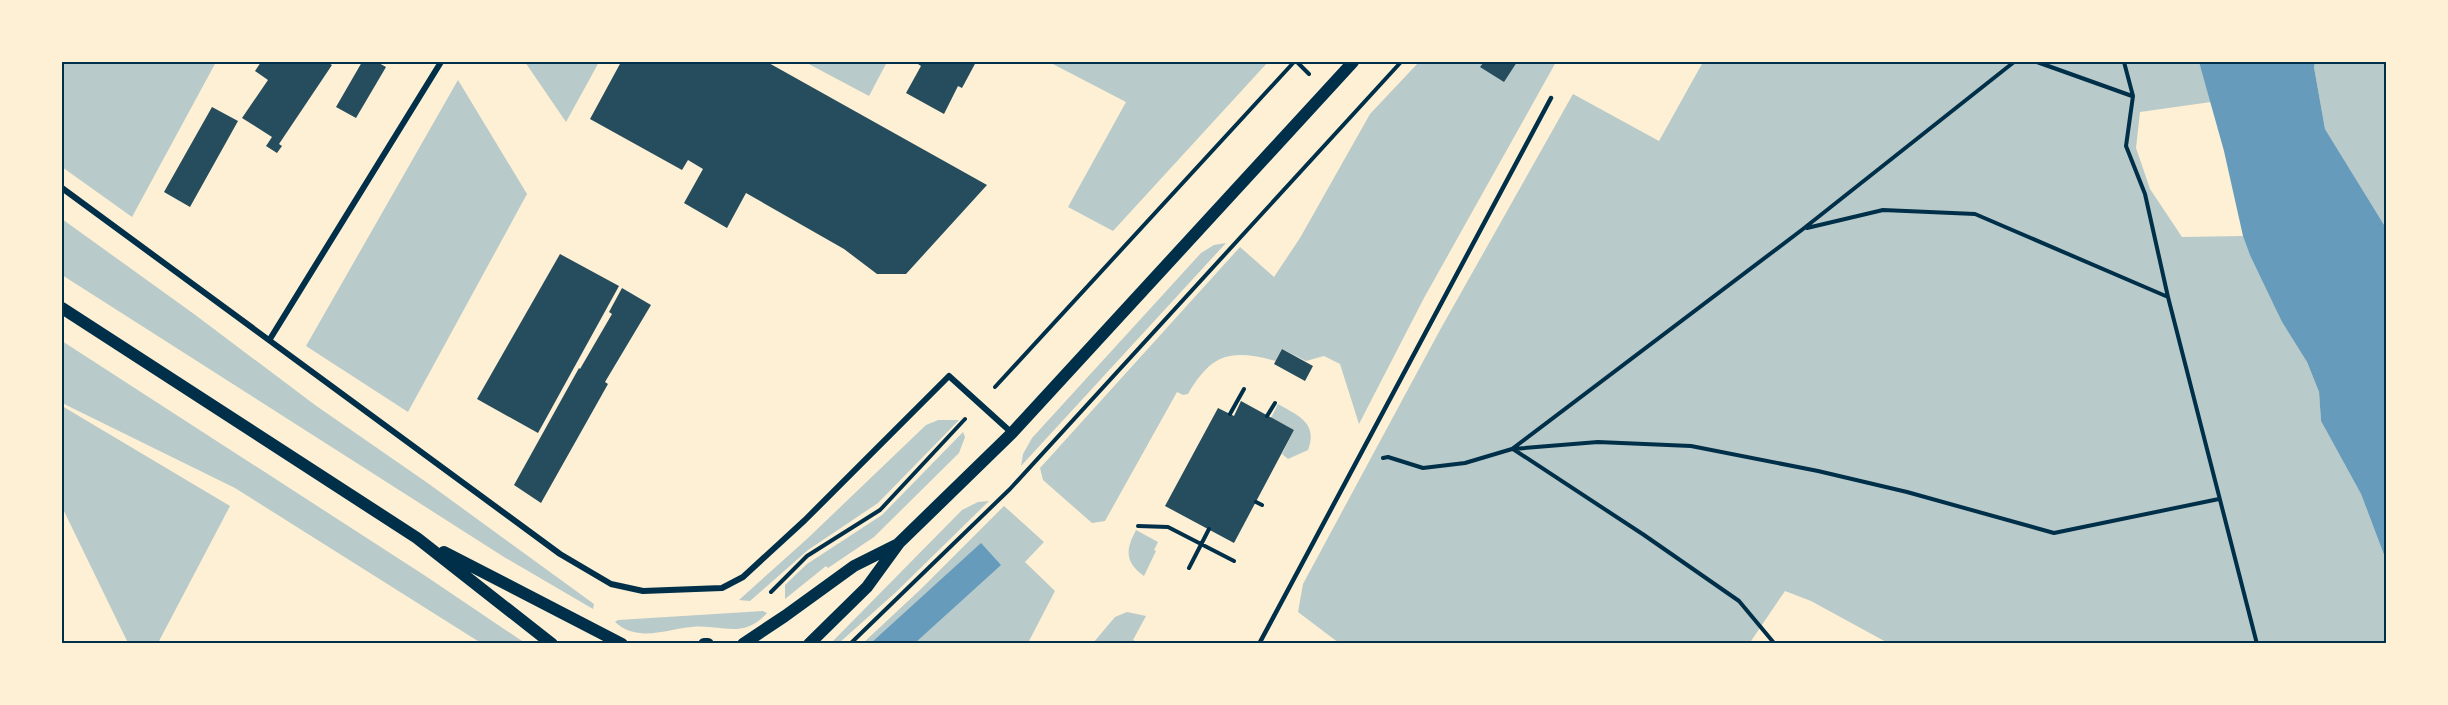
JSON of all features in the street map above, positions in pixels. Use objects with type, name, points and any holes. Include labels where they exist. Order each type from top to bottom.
[{"type":"main road","points":[[809,644],[867,587],[899,543],[1012,433],[1353,62]]},
{"type":"main road","points":[[62,308],[417,537],[621,644]]},
{"type":"main road","points":[[417,537],[552,644]]},
{"type":"main road","points":[[743,644],[854,566],[899,543]]},
{"type":"street","points":[[270,339],[441,62]]},
{"type":"street","points":[[62,188],[560,554],[611,584],[643,591],[722,588],[743,577],[805,520],[949,375],[1012,433]]},
{"type":"lane","points":[[1259,644],[1551,98]]},
{"type":"path","points":[[768,595],[807,556],[880,510],[1294,62]]},
{"type":"path","points":[[850,644],[1010,489],[1401,62]]},
{"type":"path","points":[[1512,449],[1803,229],[2014,62]]},
{"type":"path","points":[[2037,62],[2133,96]]},
{"type":"path","points":[[2124,62],[2133,96],[2126,146],[2145,194],[2168,297],[2257,644]]},
{"type":"path","points":[[1803,229],[1882,210],[1975,214],[2168,297]]},
{"type":"path","points":[[1230,414],[1244,389]]},
{"type":"path","points":[[1267,416],[1275,402]]},
{"type":"path","points":[[1351,471],[1388,456],[1423,468],[1465,463],[1512,449],[1598,442],[1691,446],[1829,473],[2054,532],[2219,499]]},
{"type":"path","points":[[1512,449],[1644,535],[1738,601],[1773,643],[1791,644]]},
{"type":"path","points":[[1256,502],[1262,505]]},
{"type":"path","points":[[1138,526],[1168,527],[1234,561]]},
{"type":"path","points":[[1189,568],[1209,529]]},
{"type":"shaded area","points":[[62,62],[216,62],[132,217],[62,167]]},
{"type":"shaded area","points":[[525,62],[599,62],[566,122]]},
{"type":"shaded area","points":[[805,62],[887,62],[869,96]]},
{"type":"shaded area","points":[[1049,62],[1268,62],[1113,231],[1068,207],[1126,102]]},
{"type":"shaded area","points":[[1419,62],[1556,62],[1424,298],[1359,424],[1340,364],[1324,356],[1306,361],[1282,349],[1276,361],[1247,355],[1224,358],[1206,370],[1188,394],[1183,395],[1177,392],[1105,521],[1092,523],[1043,480],[1040,468],[1240,247],[1274,277],[1300,238],[1370,114]]},
{"type":"shaded area","points":[[1703,62],[2199,62],[2211,102],[2140,112],[2136,148],[2150,189],[2182,237],[2243,236],[2282,322],[2307,362],[2319,392],[2321,421],[2361,494],[2386,560],[2386,644],[1888,643],[1811,601],[1785,591],[1749,644],[1339,643],[1298,612],[1303,584],[1440,330],[1573,94],[1659,141]]},
{"type":"shaded area","points":[[2315,62],[2386,62],[2386,228],[2325,129]]},
{"type":"shaded area","points":[[458,80],[527,194],[408,412],[306,346]]},
{"type":"shaded area","points":[[62,219],[315,405],[429,484],[594,604],[593,609],[504,557],[62,275]]},
{"type":"shaded area","points":[[1226,243],[1021,466],[1023,454],[1032,438],[1201,253],[1214,245]]},
{"type":"shaded area","points":[[62,341],[525,643],[481,643],[235,488],[62,403]]},
{"type":"shaded area","points":[[1278,404],[1305,421],[1310,433],[1308,450],[1288,459],[1282,454],[1294,430],[1271,418]]},
{"type":"shaded area","points":[[62,406],[230,506],[158,643],[128,643],[62,507]]},
{"type":"shaded area","points":[[938,420],[959,420],[878,503],[808,550],[750,601],[739,600],[808,538],[926,425]]},
{"type":"shaded area","points":[[963,432],[965,437],[959,453],[874,537],[828,568],[826,566],[785,599],[785,585],[807,564],[882,515]]},
{"type":"shaded area","points":[[989,501],[895,593],[839,643],[831,643],[962,510],[978,502]]},
{"type":"shaded area","points":[[1004,506],[1044,542],[1025,562],[1055,591],[1028,643],[862,644],[921,589]]},
{"type":"shaded area","points":[[1136,530],[1158,542],[1144,576],[1133,566],[1129,555],[1130,543]]},
{"type":"shaded area","points":[[763,611],[767,613],[758,621],[740,629],[692,627],[643,633],[633,632],[615,622],[618,620]]},
{"type":"shaded area","points":[[1127,612],[1146,616],[1133,640],[1139,643],[1093,643],[1115,617]]},
{"type":"water","points":[[2199,62],[2315,62],[2325,129],[2386,228],[2386,560],[2361,494],[2321,421],[2319,392],[2307,362],[2282,322],[2250,255],[2243,236],[2224,151]]},
{"type":"water","points":[[981,543],[1001,565],[915,643],[871,643]]},
{"type":"building","points":[[261,62],[327,62],[332,65],[279,144],[282,146],[277,153],[266,146],[272,137],[242,118],[268,80],[255,71]]},
{"type":"building","points":[[362,62],[377,62],[386,67],[356,118],[336,107]]},
{"type":"building","points":[[621,62],[767,62],[987,185],[906,274],[877,274],[844,249],[746,193],[727,228],[684,203],[703,169],[688,160],[682,170],[590,119]]},
{"type":"building","points":[[919,62],[976,62],[962,88],[958,86],[944,114],[906,93],[921,66]]},
{"type":"building","points":[[1484,62],[1517,62],[1504,82],[1480,67]]},
{"type":"building","points":[[212,107],[238,121],[190,207],[164,192]]},
{"type":"building","points":[[560,254],[619,286],[538,433],[477,399]]},
{"type":"building","points":[[622,288],[651,305],[605,382],[608,384],[541,503],[514,485],[612,314],[609,312]]},
{"type":"building","points":[[1282,349],[1313,366],[1305,381],[1274,364]]},
{"type":"building","points":[[1241,401],[1294,430],[1234,543],[1165,506],[1218,408],[1234,416]]}]
